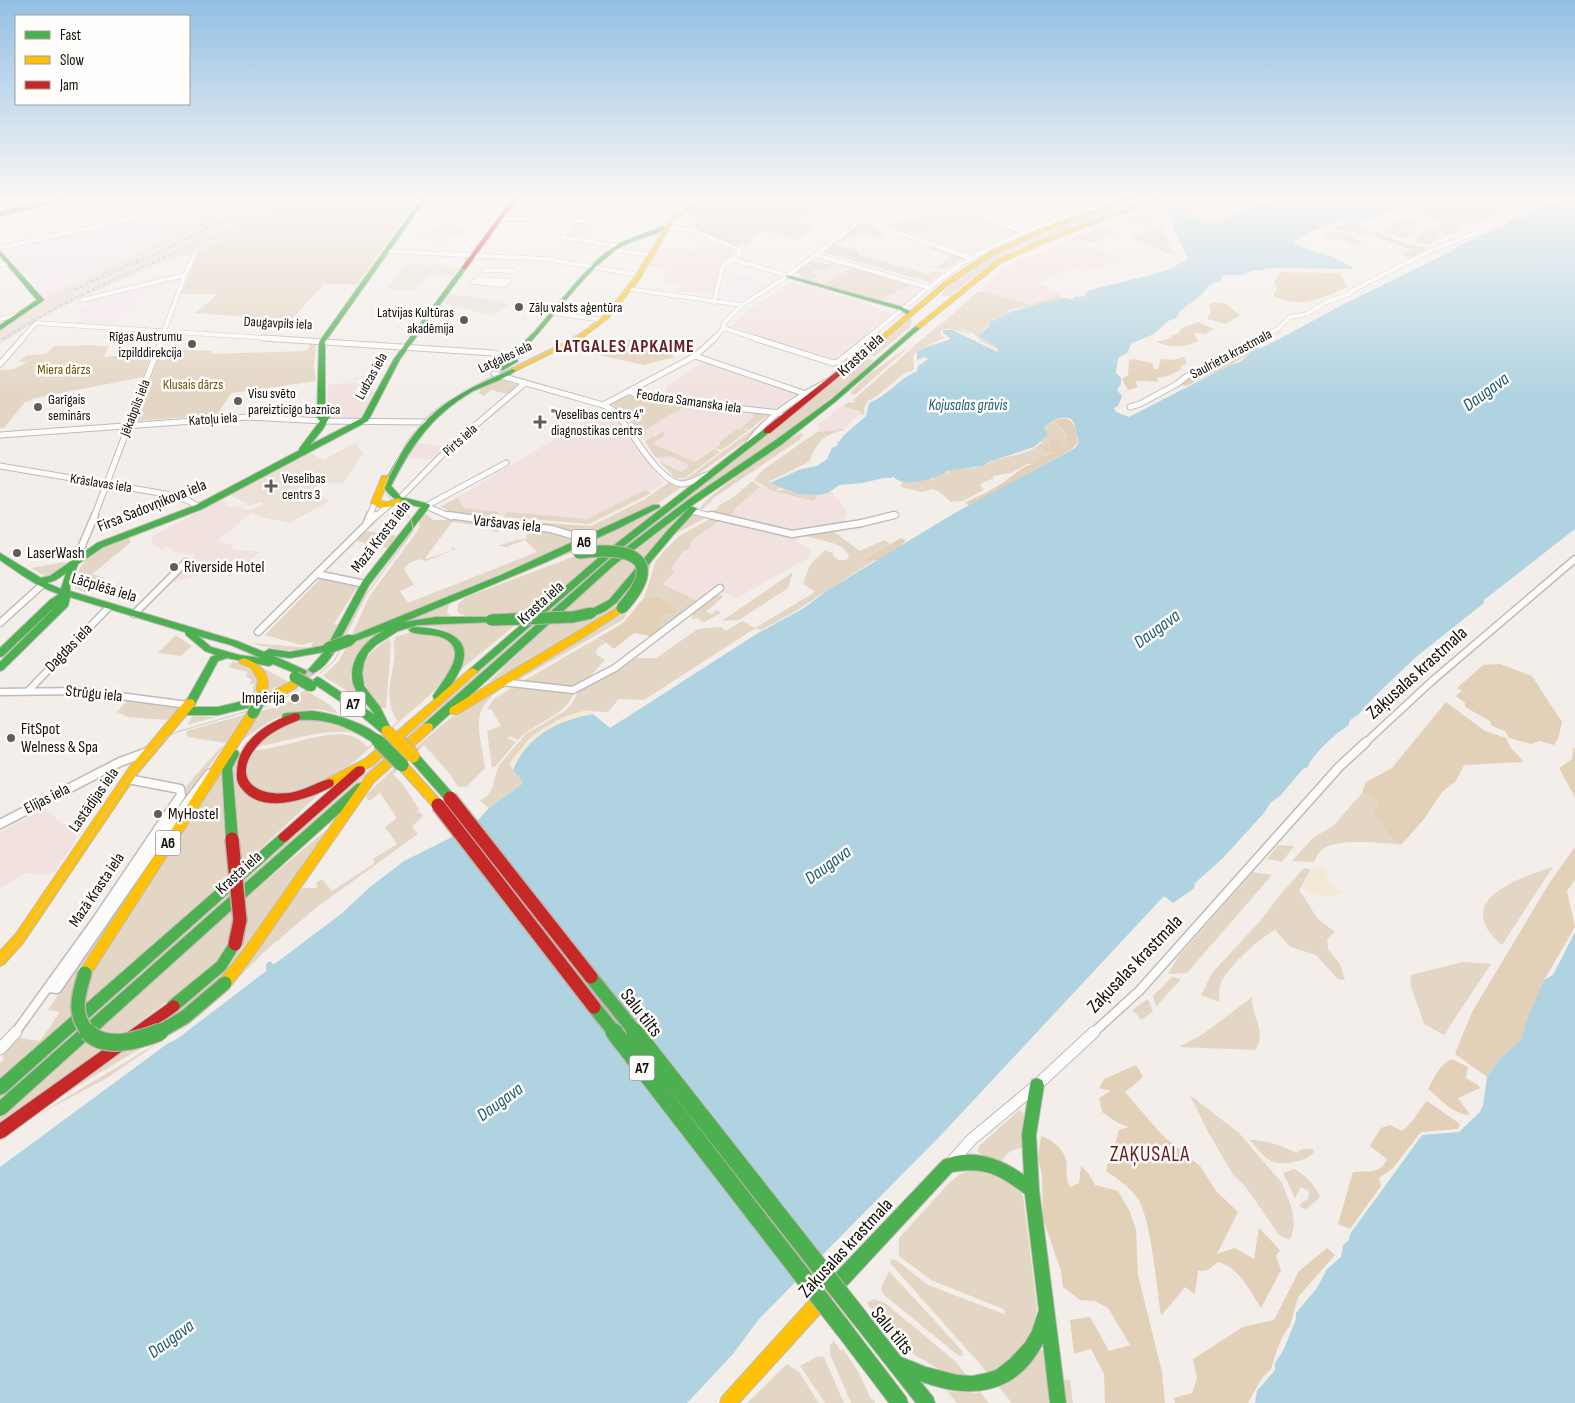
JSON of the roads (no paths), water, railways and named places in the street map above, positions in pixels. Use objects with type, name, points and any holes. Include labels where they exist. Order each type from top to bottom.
[{"type":"main road","points":[[2,322],[23,313],[41,300],[4,264]]},
{"type":"main road","points":[[323,429],[321,418],[320,358],[323,340],[377,264]]},
{"type":"main road","name":"Ludzas iela","points":[[360,422],[366,416],[391,369],[406,346],[466,264]]},
{"type":"main road","name":"Latgales iela","points":[[498,375],[597,264]]},
{"type":"main road","name":"Latgales iela","points":[[375,503],[389,469],[408,434],[461,395],[580,336],[603,320],[629,289],[644,264]]},
{"type":"main road","name":"Krasta iela","points":[[0,1088],[431,706],[607,555],[834,379],[840,366],[936,286],[966,264]]},
{"type":"main road","name":"Krasta iela","points":[[0,1109],[611,563],[684,507],[769,449],[854,383],[909,334],[986,270],[996,264]]},
{"type":"main road","points":[[788,276],[905,312],[915,318],[916,324],[909,334]]},
{"type":"main road","points":[[936,286],[940,297],[954,297]]},
{"type":"main road","points":[[905,312],[936,312]]},
{"type":"main road","name":"A6","points":[[840,366],[866,356],[876,359],[857,376],[854,383]]},
{"type":"main road","name":"Firsa Sadovņikova iela","points":[[40,583],[53,578],[106,542],[199,507],[299,453],[323,429],[360,422]]},
{"type":"main road","name":"Latgales iela","points":[[394,502],[388,486],[422,422]]},
{"type":"main road","points":[[387,731],[375,706],[358,684],[357,676],[358,662],[368,646],[378,638],[400,627],[418,622],[573,617],[591,614],[602,609],[614,601],[670,532],[691,511],[769,449]]},
{"type":"main road","name":"A6","points":[[252,649],[290,655],[331,647],[350,640],[463,595],[586,542],[644,514],[699,482]]},
{"type":"main road","points":[[375,503],[394,502],[426,506]]},
{"type":"main road","name":"Mazā Krasta iela","points":[[186,708],[200,714],[219,713],[258,703],[279,694],[305,678],[324,660],[365,584],[426,506]]},
{"type":"main road","points":[[430,725],[622,608],[634,596],[643,579],[643,570],[640,562],[629,553],[614,549],[596,549],[579,553],[463,595],[453,604],[452,612],[459,618],[468,621]]},
{"type":"main road","name":"Lāčplēša iela","points":[[0,556],[40,583],[66,594],[252,649],[305,678]]},
{"type":"main road","points":[[0,668],[65,604],[66,585],[75,562]]},
{"type":"main road","points":[[0,654],[53,602],[66,594]]},
{"type":"main road","points":[[363,654],[384,639],[403,631],[425,630],[437,632],[452,639],[458,646],[459,661],[431,706]]},
{"type":"main road","name":"A6","points":[[188,631],[208,649],[239,658],[254,666],[260,673],[264,685],[258,703],[85,973],[76,1000],[77,1018],[88,1034],[99,1040],[114,1042],[145,1037],[170,1026],[199,1007],[225,983],[247,955],[370,779]]},
{"type":"main road","name":"Lāčplēša iela","points":[[206,636],[215,642],[305,678]]},
{"type":"main road","points":[[208,649],[214,659],[226,654]]},
{"type":"main road","points":[[239,658],[269,663]]},
{"type":"main road","name":"Lastādijas iela","points":[[0,960],[19,939],[128,779],[186,708],[214,659]]},
{"type":"main road","name":"Salu tilts","points":[[305,678],[363,711],[413,756],[450,798],[927,1403]]},
{"type":"main road","name":"Salu tilts","points":[[305,678],[367,726],[376,739],[438,805],[900,1403]]},
{"type":"main road","points":[[0,1132],[185,997],[221,966],[235,944],[240,920],[226,776],[230,760],[241,745],[259,730],[282,719],[317,714],[338,717],[376,739]]},
{"type":"main road","points":[[295,717],[268,730],[248,749],[243,758],[240,777],[244,786],[255,794],[269,798],[297,796],[322,787],[369,762]]},
{"type":"main road","points":[[1037,1085],[1028,1135],[1032,1190],[1058,1403]]},
{"type":"main road","points":[[948,1165],[964,1160],[979,1160],[993,1163],[1002,1166],[1032,1190]]},
{"type":"main road","name":"Zaķusalas krastmala","points":[[728,1403],[948,1165]]},
{"type":"main road","points":[[896,1363],[948,1382],[968,1385],[990,1383],[1006,1375],[1026,1356],[1039,1333],[1046,1309]]},
{"type":"main road","points":[[884,1382],[888,1403]]},
{"type":"street","name":"Jēkabpils iela","points":[[75,562],[107,484],[190,264]]},
{"type":"street","points":[[575,264],[638,275]]},
{"type":"street","points":[[714,302],[725,264]]},
{"type":"street","points":[[750,264],[788,276]]},
{"type":"street","points":[[603,405],[695,356],[717,336],[725,322],[742,306],[804,264]]},
{"type":"street","points":[[851,264],[936,286]]},
{"type":"street","name":"Saulrieta krastmala","points":[[1130,407],[1240,351],[1249,343],[1278,329],[1290,317],[1307,314],[1326,302],[1349,294],[1402,264]]},
{"type":"street","points":[[484,270],[514,271]]},
{"type":"street","points":[[82,300],[185,274]]},
{"type":"street","points":[[475,280],[509,281],[504,285],[475,280]]},
{"type":"street","points":[[629,289],[742,306]]},
{"type":"street","points":[[840,366],[856,348],[905,312]]},
{"type":"street","points":[[553,313],[603,320]]},
{"type":"street","name":"Daugavpils iela","points":[[0,364],[36,323],[406,346],[494,353],[513,360]]},
{"type":"street","points":[[723,328],[840,366]]},
{"type":"street","points":[[840,366],[856,348]]},
{"type":"street","points":[[695,356],[806,394]]},
{"type":"street","points":[[498,375],[603,405],[616,413],[662,474],[678,484],[688,483],[702,474],[710,474]]},
{"type":"street","points":[[747,445],[750,438],[761,427],[806,394],[834,379]]},
{"type":"street","name":"Pirts iela","points":[[394,502],[404,496],[450,448],[525,383]]},
{"type":"street","name":"Feodora Samanska iela","points":[[629,391],[640,396],[780,413]]},
{"type":"street","name":"Katoļu iela","points":[[0,434],[249,417],[323,429],[360,422],[422,422]]},
{"type":"street","name":"Mazā Krasta iela","points":[[426,506],[506,463]]},
{"type":"street","name":"Krāslavas iela","points":[[1,467],[172,495],[187,500],[199,507]]},
{"type":"street","name":"Latgales iela","points":[[258,632],[366,524],[394,502]]},
{"type":"street","name":"Latgales iela","points":[[366,524],[375,503]]},
{"type":"street","name":"Varšavas iela","points":[[426,506],[452,518],[551,529],[585,538],[586,542]]},
{"type":"street","points":[[691,511],[792,534],[862,523],[896,515]]},
{"type":"street","name":"Zaķusalas krastmala","points":[[948,1165],[972,1139],[1037,1085],[1140,990],[1339,767],[1432,681],[1575,559]]},
{"type":"street","points":[[134,614],[186,562]]},
{"type":"street","points":[[317,574],[365,584]]},
{"type":"street","points":[[0,623],[40,583]]},
{"type":"street","points":[[502,682],[573,690],[615,668],[720,588]]},
{"type":"street","name":"Dagdas iela","points":[[29,690],[109,607]]},
{"type":"street","name":"Strūgu iela","points":[[0,692],[29,690],[82,691],[186,708]]},
{"type":"street","name":"Elijas iela","points":[[0,824],[120,762],[150,751]]},
{"type":"street","points":[[53,989],[199,784],[223,758]]},
{"type":"street","name":"Mazā Krasta iela","points":[[0,1049],[53,989],[98,918],[181,795],[180,789],[128,779]]},
{"type":"water","points":[[1178,264],[1347,264],[1355,269],[1273,268],[1241,275],[1222,275],[1221,281],[1210,285],[1199,297],[1180,311],[1176,318],[1168,321],[1154,334],[1132,343],[1127,353],[1118,358],[1116,373],[1121,378],[1121,384],[1117,390],[1122,396],[1118,406],[1114,408],[1116,412],[1129,417],[1230,365],[1240,362],[1256,348],[1261,348],[1425,264],[1575,264],[1575,529],[1484,600],[1484,603],[1416,657],[1358,715],[1350,720],[1348,726],[1319,751],[1308,767],[1303,769],[1280,796],[1271,802],[1264,813],[1223,858],[1194,884],[1193,889],[1173,903],[1164,896],[942,1134],[759,1319],[733,1354],[687,1403],[0,1403],[0,1167],[167,1044],[177,1039],[266,971],[266,964],[270,961],[273,964],[276,963],[341,914],[370,887],[404,861],[452,837],[478,820],[489,808],[522,784],[523,782],[513,770],[526,748],[545,731],[556,725],[593,714],[610,728],[758,633],[804,608],[828,590],[953,514],[1075,448],[1079,442],[1074,423],[1070,418],[1059,418],[1044,428],[1048,435],[1034,447],[989,462],[983,466],[946,471],[944,474],[917,482],[903,482],[893,476],[892,478],[862,483],[839,485],[828,493],[817,495],[798,494],[770,483],[801,469],[817,466],[827,459],[832,448],[838,445],[837,442],[866,416],[869,403],[917,371],[918,366],[928,359],[925,357],[917,360],[917,352],[951,339],[943,333],[943,330],[952,330],[998,352],[997,347],[978,336],[989,326],[990,321],[1005,317],[1005,315],[1010,314],[1009,312],[1066,298],[1073,300],[1074,297],[1086,296],[1084,295],[1087,291],[1166,271]]},
{"type":"water","points":[[1575,932],[1575,1403],[1255,1403],[1257,1391],[1275,1370],[1275,1363],[1283,1351],[1296,1319],[1296,1313],[1317,1288],[1327,1269],[1341,1257],[1343,1245],[1349,1240],[1350,1234],[1422,1135],[1459,1132],[1480,1112],[1483,1105],[1487,1077],[1500,1058],[1521,1040],[1527,1020],[1544,980],[1553,975]]},
{"type":"tunnel","points":[[294,684],[313,670]]},
{"type":"tram line","points":[[343,640],[366,595],[413,531],[410,518],[386,494],[383,488],[407,441],[429,415],[443,404],[472,387],[540,356],[595,324],[626,289],[642,264]]},
{"type":"tram line","points":[[320,673],[334,661],[342,646]]},
{"type":"tram line","points":[[261,708],[279,702],[299,689]]},
{"type":"tram line","points":[[0,962],[20,939],[125,784],[151,751],[164,739],[177,732],[248,711]]},
{"type":"railway","points":[[100,278],[129,264]]},
{"type":"railway","points":[[0,341],[36,319],[148,264]]},
{"type":"railway","points":[[72,291],[106,274]]},
{"type":"place","name":"Zāļu valsts aģentūra","points":[[519,307]]},
{"type":"place","name":"Latvijas Kultūras akadēmija","points":[[464,320]]},
{"type":"place","name":"Rīgas Austrumu izpilddirekcija","points":[[192,344]]},
{"type":"place","name":"Visu svēto pareizticīgo baznīca","points":[[238,401]]},
{"type":"place","name":"Garīgais seminārs","points":[[38,407]]},
{"type":"place","name":"\"Veselības centrs 4\" diagnostikas centrs","points":[[540,422]]},
{"type":"place","name":"Veselības centrs 3","points":[[271,486]]},
{"type":"place","name":"LaserWash","points":[[17,553]]},
{"type":"place","name":"Riverside Hotel","points":[[174,567]]},
{"type":"place","name":"Impērija","points":[[295,698]]},
{"type":"place","name":"FitSpot Welness & Spa","points":[[11,738]]},
{"type":"place","name":"MyHostel","points":[[158,814]]},
{"type":"district","name":"LATGALES APKAIME","points":[[625,346]]},
{"type":"district","name":"ZAĶUSALA","points":[[1150,1154]]},
{"type":"park label","name":"Miera dārzs","points":[[64,369]]},
{"type":"park label","name":"Klusais dārzs","points":[[193,384]]},
{"type":"water label","name":"Daugava","points":[[1486,392]]},
{"type":"water label","name":"Kojusalas grāvis","points":[[968,405]]},
{"type":"water label","name":"Daugava","points":[[1157,629]]},
{"type":"water label","name":"Daugava","points":[[828,865]]},
{"type":"water label","name":"Daugava","points":[[500,1102]]},
{"type":"water label","name":"Daugava","points":[[171,1339]]}]
